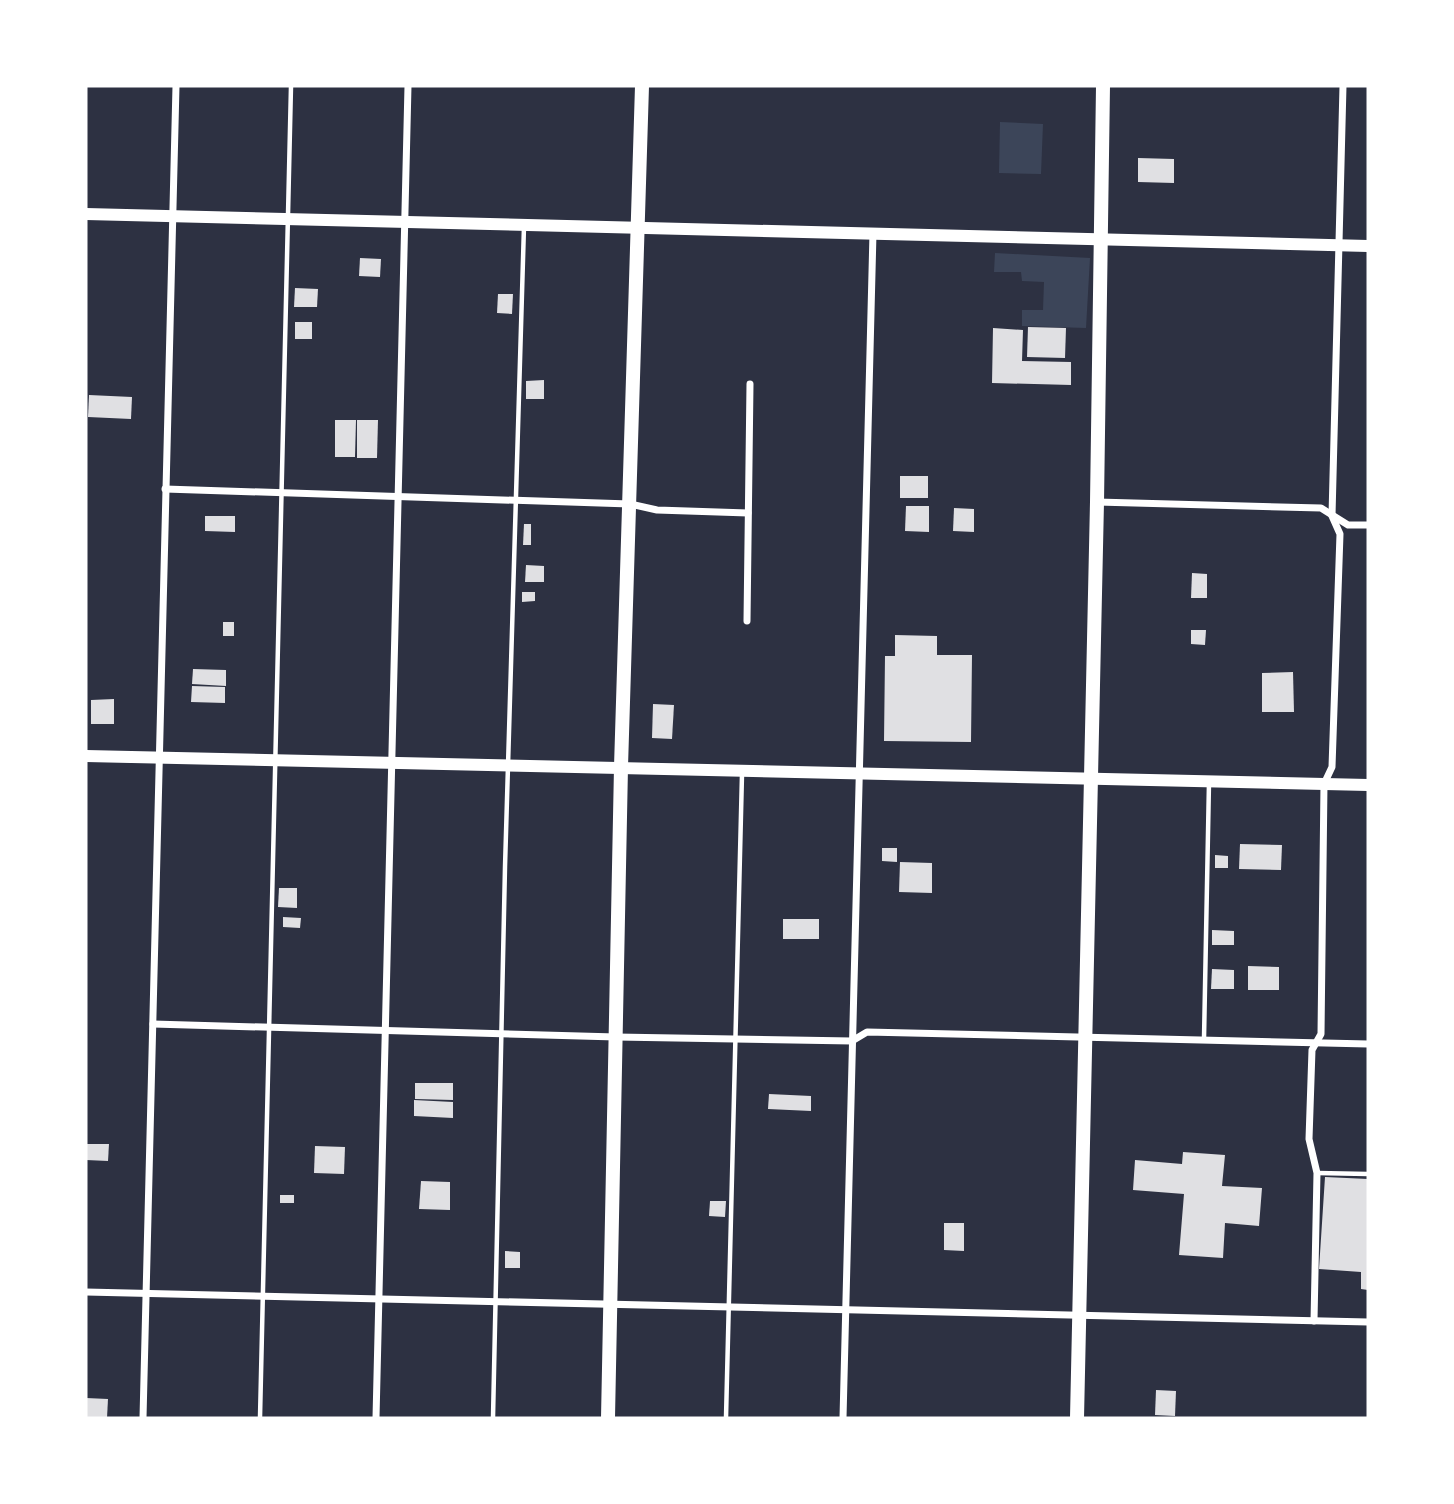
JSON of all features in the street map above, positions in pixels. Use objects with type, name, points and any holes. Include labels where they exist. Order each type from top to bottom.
[{"type":"main road","points":[[608,1418],[621,767],[642,86]]},
{"type":"main road","points":[[1077,1418],[1097,502],[1103,86]]},
{"type":"street","points":[[143,1418],[176,86]]},
{"type":"street","points":[[376,1418],[408,86]]},
{"type":"street","points":[[1314,1321],[1317,1173],[1309,1139],[1311,1055],[1321,1029],[1324,784],[1332,767],[1340,534],[1332,516],[1343,86]]},
{"type":"street","points":[[86,214],[1368,246]]},
{"type":"street","points":[[843,1418],[873,233]]},
{"type":"street","points":[[747,621],[750,384]]},
{"type":"street","points":[[165,489],[630,504],[657,510],[748,513]]},
{"type":"street","points":[[1097,502],[1321,508],[1348,525],[1368,525]]},
{"type":"street","points":[[86,756],[1368,785]]},
{"type":"street","points":[[153,1024],[852,1041],[867,1032],[1368,1044]]},
{"type":"street","points":[[86,1292],[1368,1322]]},
{"type":"lane","points":[[260,1418],[291,86]]},
{"type":"lane","points":[[493,1418],[524,225]]},
{"type":"lane","points":[[726,1418],[742,770]]},
{"type":"lane","points":[[1204,1039],[1209,782]]},
{"type":"lane","points":[[1317,1173],[1368,1174]]},
{"type":"shaded area","points":[[1000,122],[1043,124],[1041,174],[999,173]]},
{"type":"shaded area","points":[[995,253],[1090,258],[1086,328],[1022,326],[1022,310],[1043,310],[1044,282],[1022,281],[1021,272],[994,272]]},
{"type":"building","points":[[1138,158],[1174,159],[1174,183],[1138,182]]},
{"type":"building","points":[[360,258],[381,259],[380,277],[359,276]]},
{"type":"building","points":[[295,288],[318,289],[317,307],[294,307]]},
{"type":"building","points":[[498,294],[513,294],[512,314],[497,313]]},
{"type":"building","points":[[295,322],[312,322],[312,339],[295,339]]},
{"type":"building","points":[[1028,327],[1066,328],[1065,358],[1027,357]]},
{"type":"building","points":[[993,328],[1023,330],[1022,361],[1071,362],[1071,385],[992,383]]},
{"type":"building","points":[[544,380],[544,399],[526,399],[526,381]]},
{"type":"building","points":[[89,395],[132,397],[131,419],[88,417]]},
{"type":"building","points":[[335,420],[356,420],[355,457],[335,457]]},
{"type":"building","points":[[357,420],[378,420],[377,458],[357,458]]},
{"type":"building","points":[[900,476],[928,476],[928,498],[900,498]]},
{"type":"building","points":[[906,506],[929,506],[929,532],[905,531]]},
{"type":"building","points":[[954,508],[974,509],[974,532],[953,531]]},
{"type":"building","points":[[205,516],[235,516],[235,532],[205,531]]},
{"type":"building","points":[[524,524],[531,524],[531,545],[523,545]]},
{"type":"building","points":[[526,565],[544,566],[544,582],[525,582]]},
{"type":"building","points":[[1192,573],[1207,574],[1207,598],[1191,598]]},
{"type":"building","points":[[522,592],[535,592],[535,601],[522,602]]},
{"type":"building","points":[[223,622],[234,622],[234,636],[223,636]]},
{"type":"building","points":[[1191,630],[1206,630],[1205,645],[1191,644]]},
{"type":"building","points":[[895,635],[937,636],[937,655],[972,655],[971,742],[884,741],[885,656],[895,656]]},
{"type":"building","points":[[193,669],[226,670],[226,686],[192,684]]},
{"type":"building","points":[[1293,672],[1294,712],[1262,712],[1262,673]]},
{"type":"building","points":[[192,686],[225,687],[225,703],[191,702]]},
{"type":"building","points":[[114,699],[114,724],[91,724],[91,700]]},
{"type":"building","points":[[653,704],[674,705],[672,739],[652,738]]},
{"type":"building","points":[[1240,844],[1282,845],[1281,870],[1239,869]]},
{"type":"building","points":[[882,848],[897,848],[897,862],[882,861]]},
{"type":"building","points":[[1215,855],[1228,856],[1228,868],[1215,868]]},
{"type":"building","points":[[900,862],[932,863],[932,893],[899,892]]},
{"type":"building","points":[[279,888],[297,888],[297,908],[278,907]]},
{"type":"building","points":[[283,917],[301,918],[300,928],[283,927]]},
{"type":"building","points":[[783,919],[819,919],[819,939],[783,939]]},
{"type":"building","points":[[1212,930],[1234,931],[1234,945],[1212,945]]},
{"type":"building","points":[[1248,966],[1279,967],[1279,990],[1248,990]]},
{"type":"building","points":[[1212,969],[1234,970],[1234,989],[1211,989]]},
{"type":"building","points":[[415,1083],[453,1083],[453,1100],[415,1099]]},
{"type":"building","points":[[769,1094],[811,1096],[811,1111],[768,1109]]},
{"type":"building","points":[[414,1100],[453,1102],[453,1118],[414,1116]]},
{"type":"building","points":[[86,1144],[109,1144],[108,1161],[86,1160]]},
{"type":"building","points":[[315,1146],[345,1147],[344,1174],[314,1173]]},
{"type":"building","points":[[1183,1152],[1225,1155],[1222,1186],[1262,1188],[1259,1226],[1225,1223],[1223,1258],[1179,1255],[1184,1194],[1133,1190],[1135,1160],[1182,1164]]},
{"type":"building","points":[[1325,1177],[1368,1179],[1368,1290],[1361,1289],[1361,1272],[1319,1269]]},
{"type":"building","points":[[421,1181],[450,1182],[450,1210],[419,1209]]},
{"type":"building","points":[[280,1195],[294,1195],[294,1203],[280,1203]]},
{"type":"building","points":[[710,1201],[726,1201],[725,1217],[709,1216]]},
{"type":"building","points":[[944,1223],[964,1223],[964,1251],[944,1250]]},
{"type":"building","points":[[505,1251],[520,1252],[520,1268],[505,1268]]},
{"type":"building","points":[[1156,1390],[1176,1391],[1175,1416],[1155,1415]]},
{"type":"building","points":[[86,1398],[108,1399],[107,1418],[86,1418]]}]
